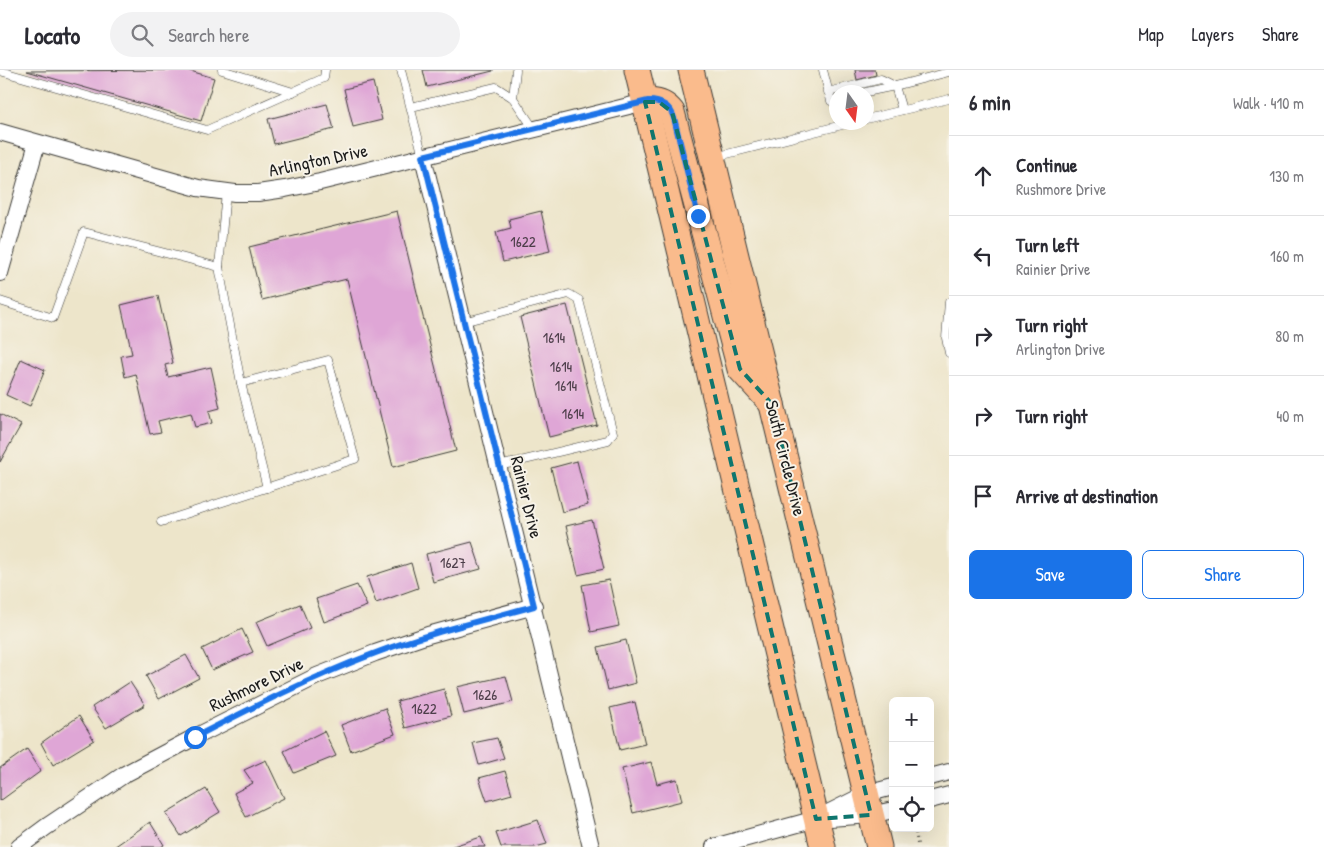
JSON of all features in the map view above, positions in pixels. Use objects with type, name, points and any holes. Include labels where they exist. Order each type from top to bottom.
[{"type":"main road","points":[[637,70],[822,847]]},
{"type":"main road","name":"South Circle Drive","points":[[691,70],[772,404],[877,806],[879,847]]},
{"type":"main road","points":[[645,102],[656,101],[662,103],[672,112],[740,369],[772,404]]},
{"type":"street","name":"Arlington Drive","points":[[0,132],[198,188],[254,193],[285,190],[645,102]]},
{"type":"street","points":[[0,273],[37,143]]},
{"type":"street","name":"Rainier Drive","points":[[423,156],[534,606],[591,847]]},
{"type":"street","name":"Rushmore Drive","points":[[20,847],[126,774],[317,676],[428,635],[534,606]]},
{"type":"street","points":[[934,776],[949,772]]},
{"type":"street","points":[[714,847],[816,819],[877,806],[889,792]]},
{"type":"street","points":[[934,799],[949,796]]},
{"type":"lane","points":[[222,70],[293,92]]},
{"type":"lane","points":[[0,71],[207,130],[324,78],[325,70]]},
{"type":"lane","points":[[401,70],[423,156]]},
{"type":"lane","points":[[513,98],[516,70]]},
{"type":"lane","points":[[823,70],[829,96]]},
{"type":"lane","points":[[874,90],[949,72]]},
{"type":"lane","points":[[828,92],[880,79],[895,86],[902,110]]},
{"type":"lane","points":[[410,107],[496,87],[513,98],[534,129]]},
{"type":"lane","points":[[874,117],[949,99]]},
{"type":"lane","points":[[712,158],[829,128]]},
{"type":"lane","points":[[226,192],[219,267],[241,383],[266,488]]},
{"type":"lane","points":[[0,301],[53,318],[84,232],[219,267]]},
{"type":"lane","points":[[463,322],[569,294],[579,300],[613,433],[608,440],[499,466]]},
{"type":"lane","points":[[949,302],[946,338],[949,353]]},
{"type":"lane","points":[[161,522],[355,459],[328,360],[241,383]]},
{"type":"path","points":[[916,832],[918,847]]},
{"type":"highlighted area","points":[[645,102],[659,102],[672,112],[740,369],[772,404],[871,815],[816,819]]},
{"type":"building","points":[[187,70],[214,78],[201,121],[27,71]]},
{"type":"building","points":[[423,70],[493,70],[493,71],[427,87]]},
{"type":"building","points":[[855,70],[875,70],[876,75],[857,80]]},
{"type":"building","points":[[373,82],[382,120],[353,127],[344,89]]},
{"type":"building","points":[[327,104],[334,129],[274,144],[268,119]]},
{"type":"building","points":[[397,211],[456,451],[393,467],[347,279],[262,300],[249,247]]},
{"type":"building","points":[[541,211],[550,251],[503,262],[496,232],[511,228],[509,219]]},
{"type":"building","points":[[158,296],[173,363],[165,365],[168,377],[211,367],[220,408],[209,411],[212,423],[195,427],[191,413],[158,421],[161,432],[150,434],[136,374],[125,377],[121,356],[132,354],[121,305]]},
{"type":"building","points":[[567,305],[597,425],[549,437],[520,317]]},
{"type":"building","points":[[21,359],[45,370],[30,406],[6,395]]},
{"type":"building","points":[[0,414],[21,425],[0,462]]},
{"type":"building","points":[[577,461],[588,505],[562,512],[551,468]]},
{"type":"building","points":[[592,520],[604,569],[578,575],[566,526]]},
{"type":"building","points":[[472,542],[481,569],[433,582],[426,554]]},
{"type":"building","points":[[411,563],[418,588],[376,603],[367,577]]},
{"type":"building","points":[[609,580],[619,626],[591,632],[582,585]]},
{"type":"building","points":[[357,585],[367,606],[324,622],[316,599]]},
{"type":"building","points":[[300,604],[310,628],[267,646],[256,622]]},
{"type":"building","points":[[242,629],[253,652],[212,670],[202,649]]},
{"type":"building","points":[[626,640],[636,683],[608,690],[598,647]]},
{"type":"building","points":[[186,655],[199,678],[159,699],[146,676]]},
{"type":"building","points":[[506,676],[513,702],[464,714],[457,687]]},
{"type":"building","points":[[130,682],[145,705],[106,728],[92,707]]},
{"type":"building","points":[[444,689],[451,716],[405,728],[397,701]]},
{"type":"building","points":[[635,702],[645,744],[620,750],[610,708]]},
{"type":"building","points":[[385,708],[395,734],[351,751],[341,725]]},
{"type":"building","points":[[79,716],[94,740],[53,765],[41,743]]},
{"type":"building","points":[[324,731],[336,756],[294,773],[284,751]]},
{"type":"building","points":[[497,738],[504,758],[479,765],[473,743]]},
{"type":"building","points":[[27,749],[41,771],[0,801],[0,768]]},
{"type":"building","points":[[266,760],[284,798],[246,817],[234,793],[253,783],[244,770]]},
{"type":"building","points":[[651,762],[657,784],[677,779],[682,801],[633,813],[622,769]]},
{"type":"building","points":[[505,771],[512,794],[487,801],[479,778]]},
{"type":"building","points":[[206,789],[220,812],[181,836],[166,813]]},
{"type":"building","points":[[538,820],[547,844],[535,847],[501,847],[496,833]]},
{"type":"building","points":[[150,822],[164,845],[161,847],[114,847]]},
{"type":"building","points":[[481,837],[485,847],[450,847]]},
{"type":"route","points":[[195,737],[317,676],[375,653],[428,635],[534,606],[423,156],[648,101],[659,102],[668,107],[672,112],[698,216]]}]
